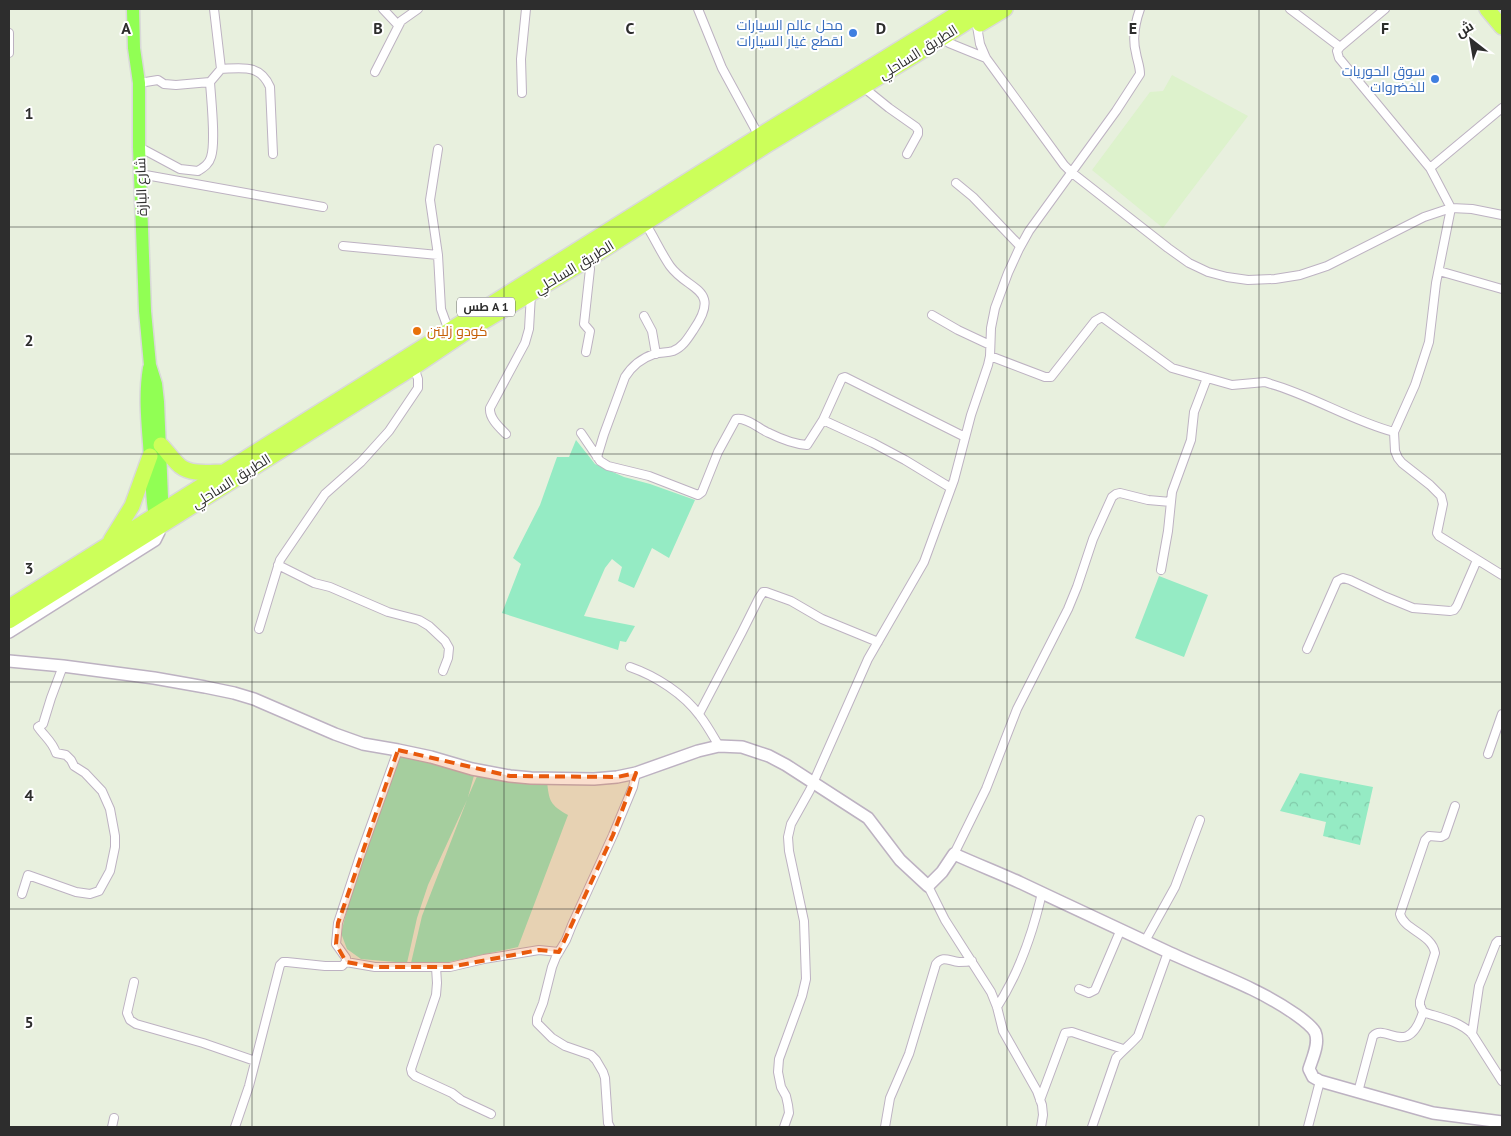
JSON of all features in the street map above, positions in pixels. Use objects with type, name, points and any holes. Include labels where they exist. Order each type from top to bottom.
[{"type":"highway","name":"الطريق الساحلي","points":[[9,607],[109,543],[162,518],[414,367],[512,298],[531,294],[586,254],[759,136],[965,9]]},
{"type":"highway","name":"الطريق الساحلي","points":[[9,621],[162,518],[224,472],[449,331],[512,298],[586,254],[645,223],[770,143],[987,9]]},
{"type":"highway","points":[[925,49],[936,49],[1005,9]]},
{"type":"highway","points":[[1486,9],[1502,28]]},
{"type":"highway","points":[[1498,9],[1502,14]]},
{"type":"highway","points":[[161,444],[180,466],[187,470],[194,472],[224,472]]},
{"type":"highway","points":[[109,543],[132,506],[150,456]]},
{"type":"main road","name":"شارع البازة","points":[[133,9],[134,48],[139,83],[139,147],[145,311],[150,366],[156,384],[158,402],[161,444],[162,518]]},
{"type":"main road","name":"شارع البازة","points":[[150,366],[146,384],[150,456],[162,518]]},
{"type":"street","points":[[139,147],[180,169],[198,171],[208,163],[212,156],[210,82],[221,69],[214,9]]},
{"type":"street","points":[[383,9],[398,26]]},
{"type":"street","points":[[375,72],[398,26],[406,17],[418,9]]},
{"type":"street","points":[[522,94],[521,59],[526,9]]},
{"type":"street","points":[[698,9],[722,68],[759,136]]},
{"type":"street","points":[[784,1127],[788,1113],[788,1104],[779,1079],[778,1059],[802,996],[806,979],[804,921],[789,851],[788,837],[791,824],[806,798],[868,659],[924,562],[951,488],[990,356],[991,328],[995,308],[1020,246],[1140,74],[1134,31],[1140,9]]},
{"type":"street","points":[[1290,9],[1340,47]]},
{"type":"street","points":[[1381,10],[1336,51],[1339,58],[1430,168],[1452,208],[1439,271],[1429,342],[1415,384],[1394,432],[1395,451],[1402,463],[1430,485],[1440,496],[1443,504],[1437,534],[1502,575]]},
{"type":"street","points":[[977,26],[980,44],[986,58],[1064,166],[1168,248],[1190,263],[1208,272],[1248,280],[1275,279],[1300,275],[1328,266],[1424,217],[1452,208],[1472,209],[1502,215]]},
{"type":"street","points":[[9,33],[9,53]]},
{"type":"street","points":[[949,42],[986,58]]},
{"type":"street","points":[[221,69],[250,69],[259,72],[266,78],[270,87],[272,104],[274,154]]},
{"type":"street","points":[[139,83],[158,80],[164,84],[176,85],[210,82]]},
{"type":"street","points":[[863,87],[918,130],[918,134],[907,154]]},
{"type":"street","points":[[1430,168],[1502,108]]},
{"type":"street","points":[[438,149],[430,200],[438,255],[441,309],[449,331]]},
{"type":"street","points":[[140,174],[323,207]]},
{"type":"street","points":[[956,183],[973,197],[1020,246]]},
{"type":"street","points":[[597,456],[629,370],[638,362],[682,346],[698,323],[704,310],[704,300],[700,292],[670,267],[645,223]]},
{"type":"street","points":[[343,246],[438,255]]},
{"type":"street","points":[[586,254],[590,269],[584,324],[590,331],[586,352]]},
{"type":"street","points":[[1439,271],[1502,289]]},
{"type":"street","points":[[506,434],[489,413],[525,343],[529,329],[531,294]]},
{"type":"street","points":[[932,314],[958,330],[990,345]]},
{"type":"street","points":[[644,316],[652,331],[656,354]]},
{"type":"street","points":[[990,356],[1045,377],[1051,376],[1102,316],[1172,368],[1232,385],[1265,382],[1319,402],[1382,429],[1394,432]]},
{"type":"street","points":[[258,630],[278,565],[299,530],[325,494],[361,462],[390,431],[418,388],[418,379],[414,367]]},
{"type":"street","points":[[581,433],[600,461],[608,466],[641,474],[698,495],[702,492],[718,452],[736,419],[744,419],[767,432],[807,446],[823,420],[842,378],[845,377],[965,437]]},
{"type":"street","points":[[1161,570],[1172,492],[1191,440],[1194,412],[1207,378]]},
{"type":"street","points":[[823,420],[873,443],[951,488]]},
{"type":"street","points":[[928,886],[942,872],[954,854],[986,789],[1025,692],[1068,609],[1093,539],[1112,497],[1120,493],[1148,500],[1171,502]]},
{"type":"street","points":[[9,632],[155,540],[162,518]]},
{"type":"street","points":[[1307,649],[1337,581],[1343,578],[1350,580],[1413,608],[1450,611],[1454,610],[1457,606],[1477,560]]},
{"type":"street","points":[[278,565],[314,583],[330,587],[388,612],[419,620],[429,626],[445,641],[449,648],[444,671]]},
{"type":"street","points":[[699,714],[763,592],[790,601],[822,619],[878,642]]},
{"type":"street","points":[[9,661],[180,682],[234,693],[254,699],[363,744],[431,757],[472,769],[510,776],[594,779],[617,777],[636,773],[698,751],[719,746],[742,747],[761,753],[786,765],[868,818],[900,860],[928,886],[945,920],[991,992],[997,1007],[1002,1031],[1037,1091],[1043,1115],[1041,1127]]},
{"type":"street","points":[[22,894],[28,875],[83,894],[99,891],[110,871],[115,847],[110,808],[102,791],[85,773],[74,766],[66,755],[56,753],[49,739],[43,735],[38,727],[43,724],[62,666]]},
{"type":"street","points":[[630,666],[659,680],[682,698],[699,714],[719,746]]},
{"type":"street","points":[[1488,754],[1502,714]]},
{"type":"street","points":[[346,962],[346,958],[336,944],[338,923],[398,750]]},
{"type":"street","points":[[610,1127],[608,1123],[605,1078],[596,1060],[552,1038],[537,1023],[537,1018],[556,957],[566,940],[613,835],[636,773]]},
{"type":"street","points":[[1358,1092],[1373,1036],[1376,1032],[1380,1031],[1398,1038],[1407,1036],[1420,1022],[1423,1012],[1420,1001],[1435,953],[1434,948],[1423,936],[1403,921],[1400,914],[1425,840],[1429,836],[1441,837],[1445,835],[1455,806]]},
{"type":"street","points":[[1145,941],[1175,887],[1200,820]]},
{"type":"street","points":[[954,854],[1168,952],[1249,986],[1287,1008],[1304,1020],[1316,1034],[1315,1049],[1308,1069],[1313,1077],[1320,1081],[1433,1113],[1502,1122]]},
{"type":"street","points":[[997,1007],[1007,992],[1026,947],[1042,894]]},
{"type":"street","points":[[1079,989],[1089,993],[1095,990],[1121,929]]},
{"type":"street","points":[[1472,1034],[1479,986],[1496,943],[1502,941]]},
{"type":"street","points":[[346,962],[375,967],[450,967],[539,950],[559,952]]},
{"type":"street","points":[[1092,1127],[1116,1058],[1123,1049],[1132,1043],[1142,1028],[1168,952]]},
{"type":"street","points":[[885,1127],[890,1098],[909,1054],[936,964],[945,958],[957,962],[972,961]]},
{"type":"street","points":[[235,1127],[250,1086],[280,965],[283,962],[287,962],[342,966],[346,962]]},
{"type":"street","points":[[436,967],[436,995],[411,1068],[412,1073],[491,1114]]},
{"type":"street","points":[[134,982],[127,1013],[130,1020],[136,1024],[255,1061]]},
{"type":"street","points":[[1423,1012],[1459,1023],[1472,1034],[1502,1081]]},
{"type":"street","points":[[1040,1100],[1065,1033],[1072,1032],[1123,1049]]},
{"type":"street","points":[[1308,1127],[1320,1081]]},
{"type":"street","points":[[112,1127],[114,1118]]},
{"type":"highlighted area","points":[[398,750],[510,776],[617,777],[636,773],[613,835],[559,952],[539,950],[450,967],[375,967],[346,962],[336,944],[338,923]]},
{"type":"shaded area","points":[[1172,75],[1248,116],[1163,228],[1092,170],[1150,92],[1163,91]]},
{"type":"green space","points":[[576,440],[595,464],[624,477],[695,500],[669,558],[652,548],[634,588],[618,581],[622,567],[612,559],[605,568],[584,616],[635,626],[626,642],[620,641],[618,650],[502,613],[521,564],[513,558],[540,505],[557,457],[569,457]]},
{"type":"green space","points":[[1159,576],[1208,595],[1184,657],[1135,638]]},
{"type":"green space","points":[[401,753],[475,772],[468,797],[478,774],[547,781],[552,802],[557,808],[568,815],[518,947],[449,962],[411,963],[422,916],[467,800],[428,885],[417,918],[407,963],[361,959],[347,949],[341,933],[352,891]]},
{"type":"green space","points":[[1300,773],[1373,787],[1360,845],[1323,836],[1326,822],[1280,811]]},
{"type":"place","name":"محل عالم السيارات لقطع غيار السيارات","points":[[853,33]]},
{"type":"place","name":"سوق الحوريات للخضروات","points":[[1435,79]]},
{"type":"place","name":"كودو زليتن","points":[[417,331]]}]
